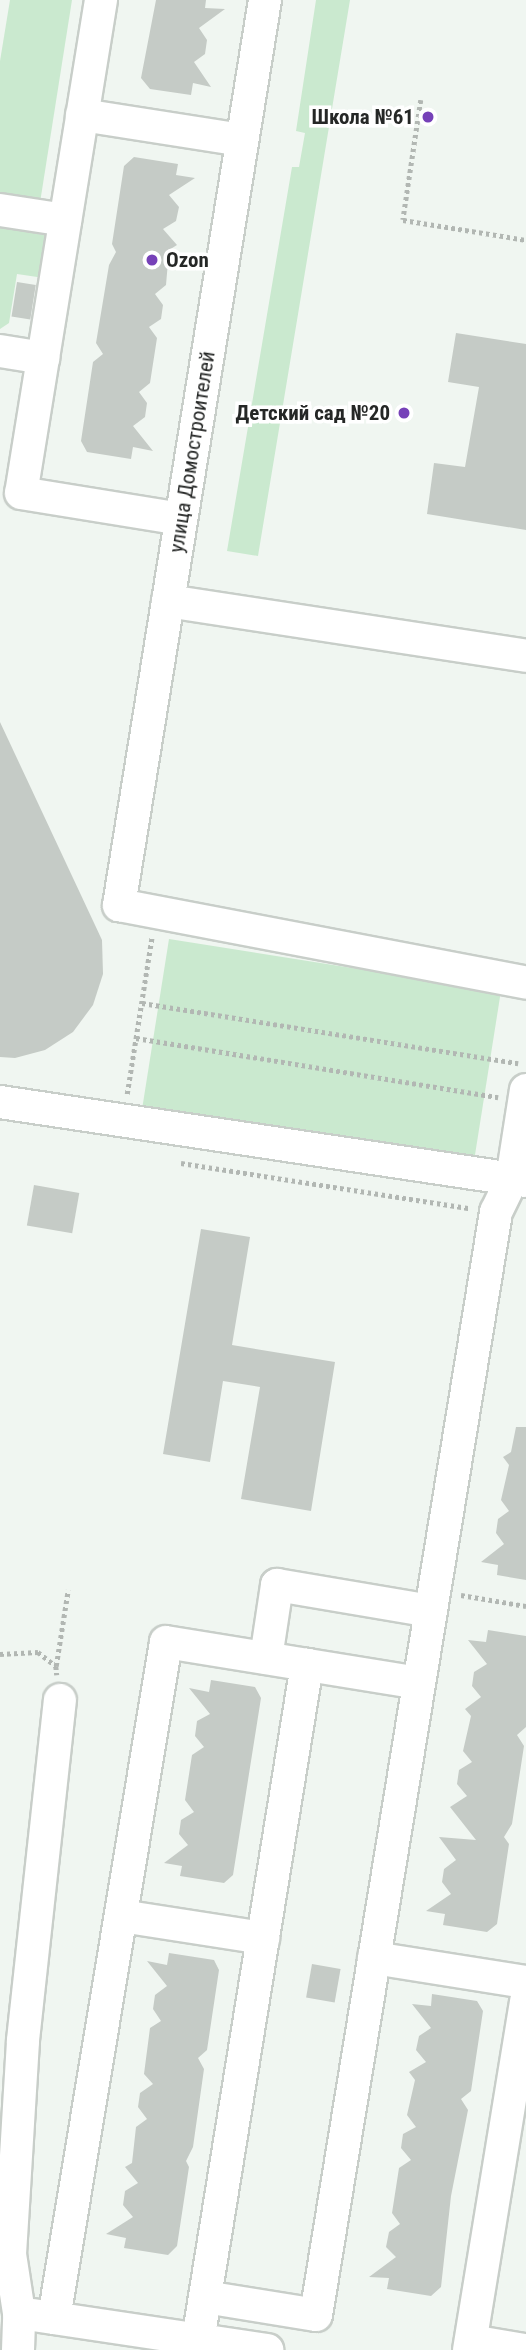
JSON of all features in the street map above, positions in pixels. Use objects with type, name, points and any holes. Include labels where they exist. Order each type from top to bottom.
[{"type":"street","points":[[101,0],[43,358],[10,492],[181,519]]},
{"type":"street","name":"улица Домостроителей","points":[[156,911],[119,905],[265,0]]},
{"type":"street","points":[[82,115],[242,140]]},
{"type":"street","points":[[0,210],[65,220]]},
{"type":"street","points":[[0,351],[43,358]]},
{"type":"street","points":[[168,601],[526,656]]},
{"type":"street","points":[[156,911],[526,983]]},
{"type":"street","points":[[205,2297],[316,2315],[496,1213],[519,1180],[525,1095]]},
{"type":"street","points":[[0,1102],[519,1180]]},
{"type":"street","points":[[265,1658],[277,1586],[433,1600]]},
{"type":"street","points":[[54,2318],[166,1642],[419,1684]]},
{"type":"street","points":[[198,2340],[307,1665]]},
{"type":"street","points":[[18,2350],[19,2313],[10,2254],[23,2040],[60,1700]]},
{"type":"street","points":[[121,1916],[263,1938]]},
{"type":"street","points":[[374,1958],[526,1982]]},
{"type":"street","points":[[524,2350],[470,2346],[526,2001]]},
{"type":"street","points":[[19,2313],[267,2350]]},
{"type":"path","points":[[421,100],[403,220],[526,240]]},
{"type":"path","points":[[123,1121],[156,911]]},
{"type":"path","points":[[142,1003],[526,1064]]},
{"type":"path","points":[[136,1038],[525,1095]]},
{"type":"path","points":[[181,1163],[496,1213]]},
{"type":"path","points":[[60,1700],[56,1666],[68,1590]]},
{"type":"path","points":[[433,1600],[526,1606]]},
{"type":"path","points":[[0,1654],[38,1652],[56,1666]]},
{"type":"green space","points":[[10,0],[72,0],[39,209],[0,203],[0,61]]},
{"type":"green space","points":[[316,0],[350,0],[258,556],[227,551],[292,167],[299,167],[305,133],[296,131]]},
{"type":"green space","points":[[0,226],[48,236],[51,279],[17,274],[9,323],[0,329]]},
{"type":"green space","points":[[169,939],[501,992],[474,1160],[142,1108]]},
{"type":"building","points":[[156,0],[206,0],[205,8],[225,9],[199,28],[207,40],[205,54],[194,62],[211,87],[193,83],[191,95],[150,89],[141,78]]},
{"type":"building","points":[[134,157],[178,164],[176,175],[195,178],[169,195],[179,207],[176,221],[163,229],[177,245],[169,250],[166,285],[155,294],[163,305],[161,319],[149,327],[157,338],[150,383],[139,392],[147,403],[145,417],[133,426],[153,451],[133,447],[131,459],[87,452],[81,441],[93,362],[103,354],[96,343],[109,265],[116,252],[112,244],[124,166]]},
{"type":"building","points":[[17,282],[36,285],[30,320],[12,317]]},
{"type":"building","points":[[456,333],[526,344],[526,530],[427,514],[434,463],[465,467],[479,387],[448,382]]},
{"type":"building","points":[[0,722],[102,940],[103,974],[93,1005],[73,1032],[45,1050],[15,1058],[0,1057]]},
{"type":"building","points":[[34,1185],[79,1193],[72,1233],[27,1225]]},
{"type":"building","points":[[201,1229],[250,1237],[232,1345],[335,1362],[311,1511],[241,1499],[260,1387],[223,1381],[210,1462],[163,1454]]},
{"type":"building","points":[[516,1427],[526,1427],[526,1580],[497,1575],[498,1565],[481,1562],[504,1544],[496,1533],[498,1519],[509,1511],[501,1500],[509,1465],[503,1457],[511,1452]]},
{"type":"building","points":[[488,1630],[526,1636],[526,1727],[517,1735],[524,1746],[512,1824],[504,1837],[509,1844],[497,1924],[487,1932],[443,1925],[445,1914],[426,1911],[451,1894],[442,1882],[444,1869],[456,1860],[439,1837],[476,1840],[450,1807],[467,1796],[457,1784],[459,1770],[472,1762],[463,1751],[471,1716],[465,1709],[481,1697],[472,1686],[474,1672],[487,1664],[468,1640],[486,1642]]},
{"type":"building","points":[[211,1680],[255,1687],[261,1698],[233,1875],[224,1883],[180,1876],[182,1866],[164,1863],[188,1845],[179,1834],[181,1820],[194,1812],[185,1800],[192,1755],[204,1747],[195,1736],[197,1721],[210,1714],[189,1688],[209,1692]]},
{"type":"building","points":[[169,1953],[214,1960],[219,1970],[207,2050],[198,2058],[204,2069],[193,2147],[186,2161],[189,2167],[177,2246],[168,2255],[124,2248],[126,2238],[106,2234],[133,2217],[123,2205],[125,2191],[138,2183],[125,2167],[132,2163],[136,2127],[147,2119],[138,2107],[140,2093],[153,2084],[144,2074],[150,2028],[161,2021],[153,2009],[155,1995],[167,1986],[147,1961],[167,1965]]},
{"type":"building","points":[[312,1964],[341,1969],[335,2003],[306,1997]]},
{"type":"building","points":[[432,1994],[477,2001],[483,2011],[471,2091],[461,2099],[468,2110],[451,2196],[441,2287],[431,2296],[387,2289],[389,2278],[369,2277],[396,2257],[386,2247],[389,2232],[400,2224],[392,2213],[399,2168],[411,2160],[401,2148],[403,2134],[416,2127],[407,2115],[415,2080],[409,2072],[426,2062],[416,2050],[419,2036],[431,2028],[412,2004],[431,2006]]},
{"type":"place","name":"Школа №61","points":[[428,117]]},
{"type":"place","name":"Ozon","points":[[152,260]]},
{"type":"place","name":"Детский сад №20","points":[[404,413]]}]
